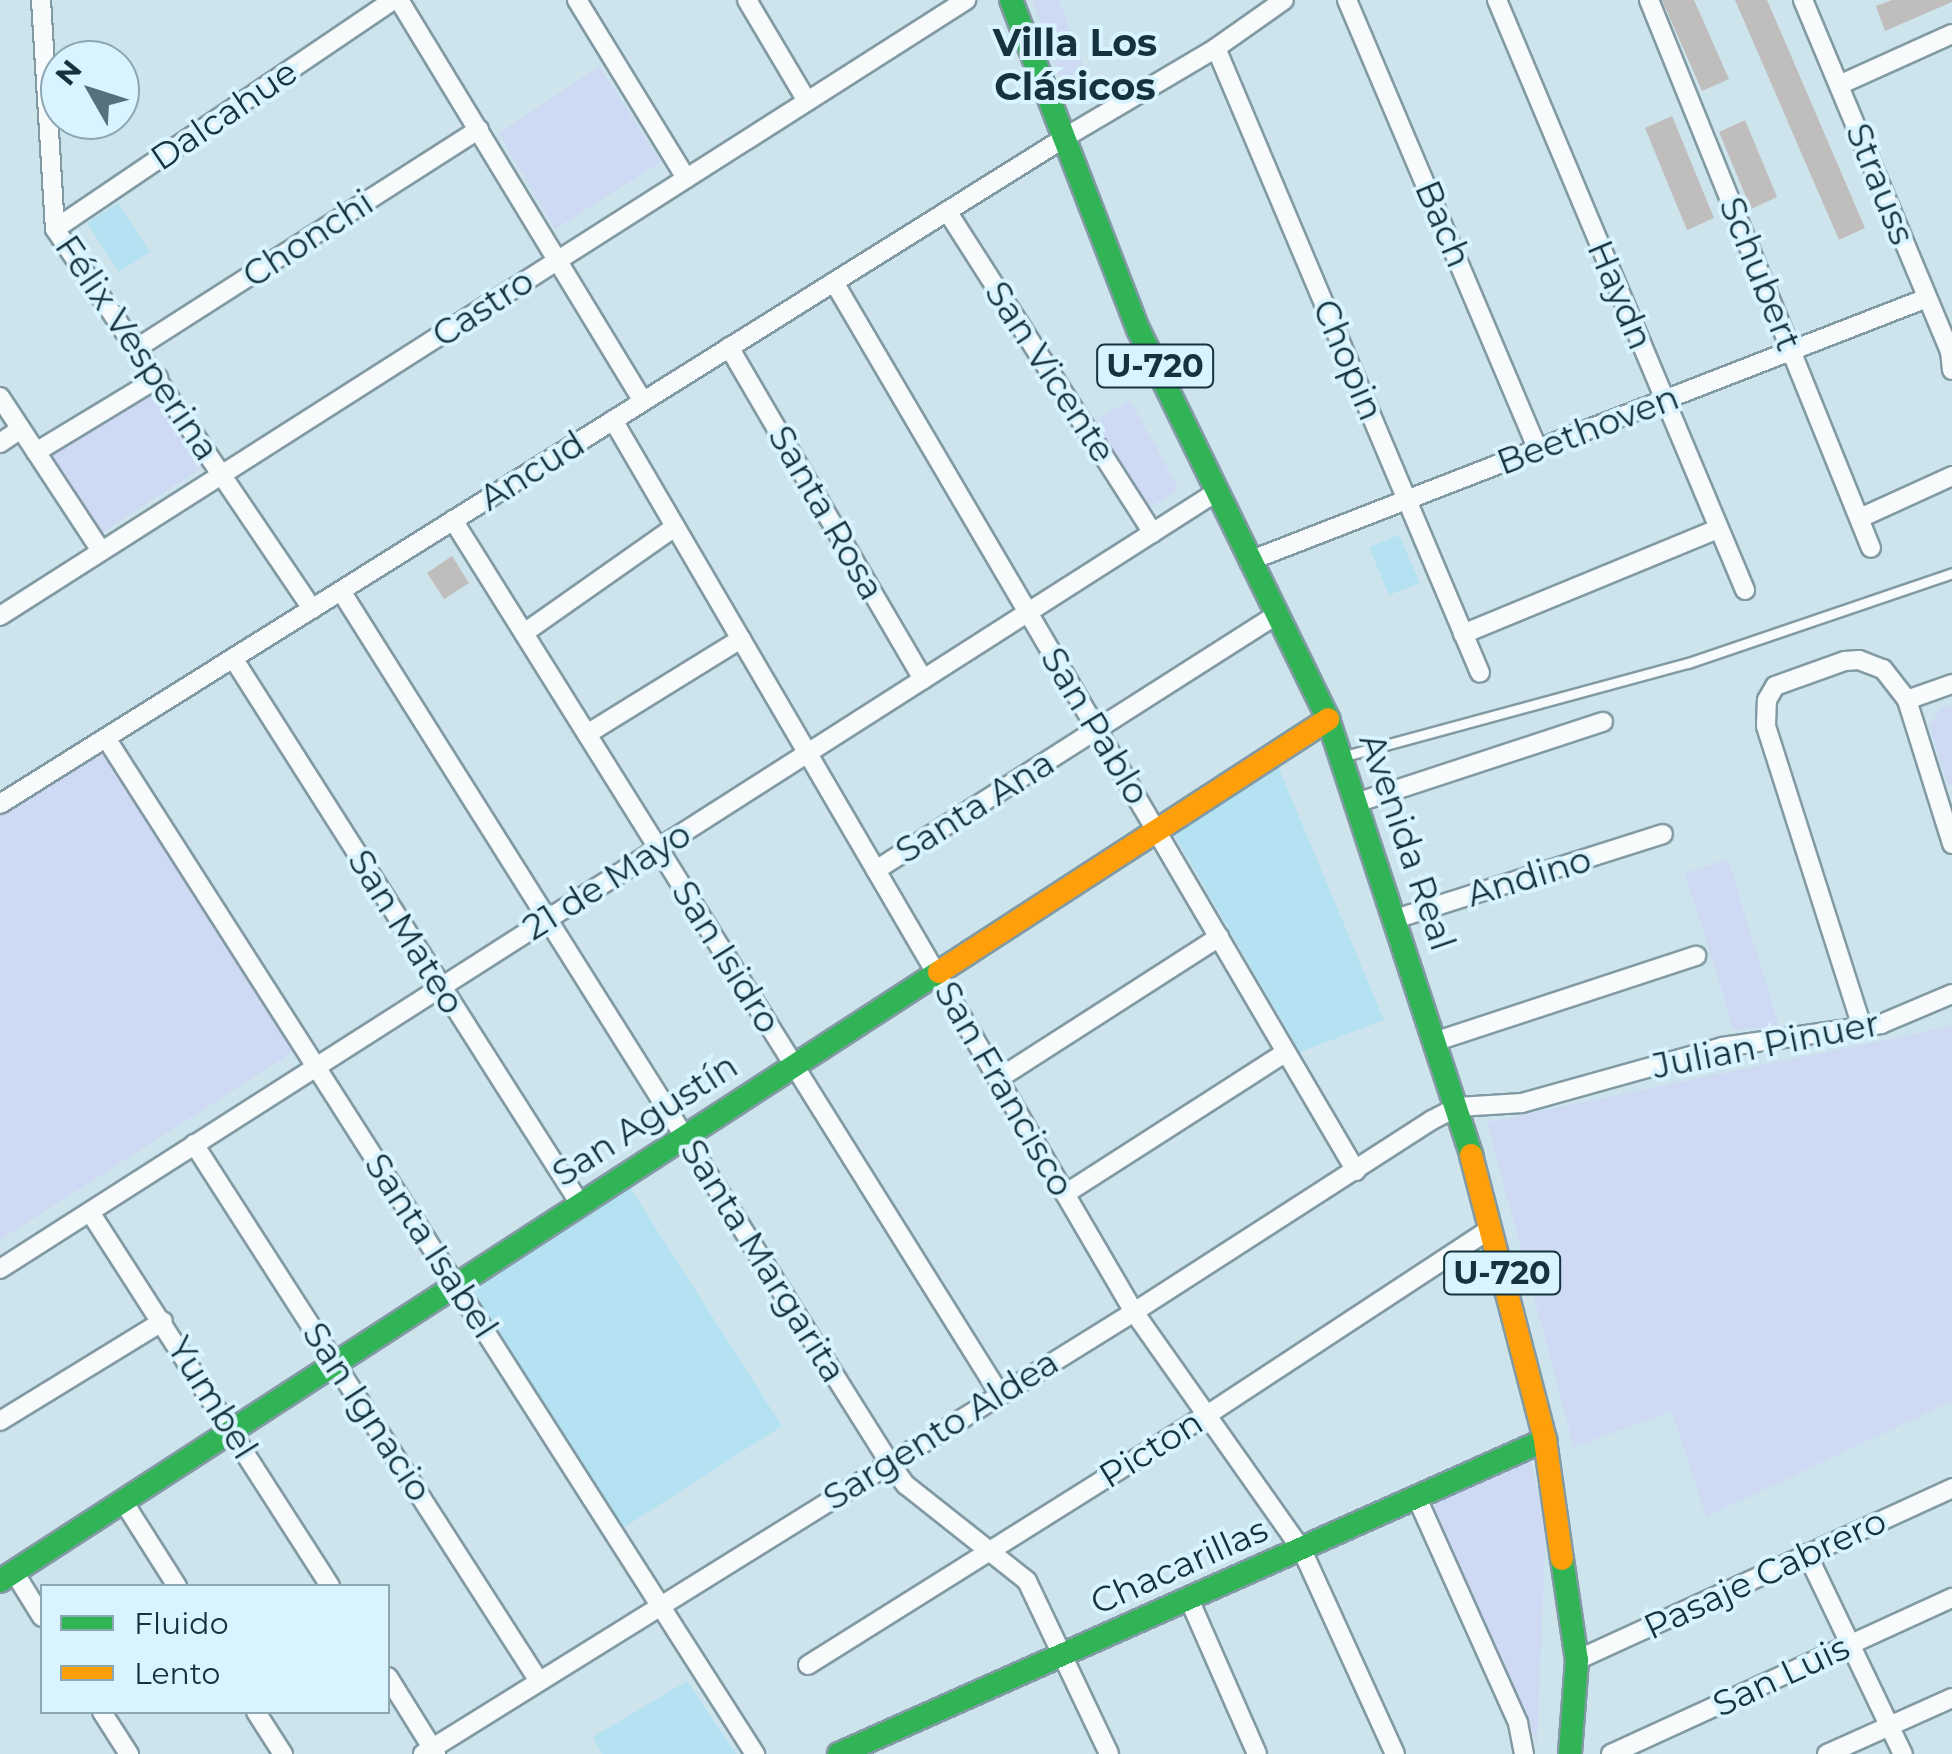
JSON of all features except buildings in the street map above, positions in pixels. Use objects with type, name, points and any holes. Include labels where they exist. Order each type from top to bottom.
[{"type":"street","name":"Félix Vesperina","points":[[41,0],[55,229],[312,609]]},
{"type":"street","name":"Dalcahue","points":[[55,229],[396,0]]},
{"type":"street","points":[[396,0],[644,401]]},
{"type":"street","points":[[577,0],[686,178]]},
{"type":"street","points":[[747,0],[807,101]]},
{"type":"street","name":"Castro","points":[[0,616],[966,0]]},
{"type":"street","name":"Avenida Real","points":[[1011,0],[1139,331],[1248,562],[1328,719],[1458,1106],[1545,1440],[1577,1660],[1570,1754]]},
{"type":"street","name":"Ancud","points":[[0,804],[1064,138],[1216,48],[1284,0]]},
{"type":"street","name":"Bach","points":[[1347,0],[1538,449]]},
{"type":"street","name":"Haydn","points":[[1496,0],[1745,590]]},
{"type":"street","name":"Schubert","points":[[1649,0],[1870,548]]},
{"type":"street","name":"Strauss","points":[[1803,0],[1950,351],[1952,370]]},
{"type":"street","points":[[1840,85],[1952,34]]},
{"type":"street","name":"Chopin","points":[[1216,48],[1480,673]]},
{"type":"street","name":"Chonchi","points":[[137,348],[479,129]]},
{"type":"street","name":"San Vicente","points":[[947,211],[1153,533]]},
{"type":"street","name":"San Pablo","points":[[834,282],[1356,1171]]},
{"type":"street","name":"Beethoven","points":[[1248,562],[1927,298]]},
{"type":"street","name":"Santa Rosa","points":[[730,347],[923,679]]},
{"type":"street","points":[[36,452],[158,378]]},
{"type":"street","points":[[0,396],[101,551]]},
{"type":"street","name":"San Francisco","points":[[613,420],[1134,1312],[1302,1550],[1395,1754]]},
{"type":"street","points":[[0,443],[22,430]]},
{"type":"street","points":[[1860,518],[1952,476]]},
{"type":"street","name":"21 de Mayo","points":[[0,1269],[1215,493]]},
{"type":"street","name":"San Isidro","points":[[453,520],[999,1394]]},
{"type":"street","points":[[524,633],[675,527]]},
{"type":"street","points":[[1463,634],[1718,529]]},
{"type":"street","name":"Santa Margarita","points":[[341,590],[889,1462],[906,1484],[1026,1580],[1109,1754]]},
{"type":"street","name":"Santa Ana","points":[[876,870],[1277,615]]},
{"type":"street","points":[[586,734],[741,639]]},
{"type":"street","name":"San Mateo","points":[[233,658],[580,1204]]},
{"type":"street","points":[[1862,1028],[1766,726],[1770,692],[1781,681],[1846,662],[1873,663],[1891,676],[1907,700],[1952,844]]},
{"type":"street","points":[[1907,700],[1952,684]]},
{"type":"street","name":"San Agustín","points":[[7,1576],[1328,719]]},
{"type":"street","points":[[1356,803],[1603,722]]},
{"type":"street","name":"Santa Isabel","points":[[106,738],[755,1754]]},
{"type":"street","name":"Andino","points":[[1395,918],[1664,834]]},
{"type":"street","points":[[998,1079],[1218,937]]},
{"type":"street","points":[[1437,1042],[1696,956]]},
{"type":"street","name":"Julian Pinuer","points":[[1458,1106],[1522,1103],[1722,1046],[1862,1028],[1899,1019],[1952,994]]},
{"type":"street","points":[[1065,1194],[1285,1054]]},
{"type":"street","name":"Sargento Aldea","points":[[431,1752],[1458,1106]]},
{"type":"street","name":"San Ignacio","points":[[194,1144],[539,1681]]},
{"type":"street","name":"Yumbel","points":[[90,1212],[329,1584]]},
{"type":"street","name":"Picton","points":[[808,1665],[1206,1415],[1490,1229]]},
{"type":"street","points":[[0,1421],[163,1321]]},
{"type":"street","name":"Chacarillas","points":[[839,1754],[1545,1440]]},
{"type":"street","name":"Pasaje Cabrero","points":[[1577,1660],[1952,1488]]},
{"type":"street","points":[[1417,1498],[1518,1723],[1524,1754]]},
{"type":"street","points":[[124,1500],[177,1584]]},
{"type":"street","points":[[1807,1554],[1902,1754]]},
{"type":"street","points":[[7,1576],[40,1615]]},
{"type":"street","name":"San Luis","points":[[1611,1754],[1952,1598]]},
{"type":"street","points":[[1189,1599],[1256,1754]]},
{"type":"street","points":[[390,1680],[431,1752]]},
{"type":"street","points":[[1827,1754],[1952,1698]]},
{"type":"street","points":[[103,1714],[129,1754]]},
{"type":"street","points":[[257,1714],[283,1754]]},
{"type":"lane","points":[[1342,757],[1688,663],[1952,573]]},
{"type":"shaded area","points":[[1032,0],[1059,0],[1088,77],[1064,90]]},
{"type":"shaded area","points":[[599,66],[661,162],[555,229],[499,133]]},
{"type":"shaded area","points":[[118,203],[150,252],[119,272],[87,223]]},
{"type":"shaded area","points":[[153,390],[203,467],[101,533],[51,456]]},
{"type":"shaded area","points":[[1130,400],[1179,489],[1150,507],[1091,423]]},
{"type":"shaded area","points":[[1399,535],[1420,583],[1389,595],[1369,547]]},
{"type":"shaded area","points":[[1952,705],[1952,785],[1948,786],[1929,726],[1940,709]]},
{"type":"shaded area","points":[[99,748],[293,1052],[0,1240],[0,811]]},
{"type":"shaded area","points":[[1277,764],[1384,1020],[1300,1052],[1173,833]]},
{"type":"shaded area","points":[[1728,859],[1779,1026],[1734,1030],[1685,873]]},
{"type":"shaded area","points":[[1952,1026],[1952,1401],[1706,1517],[1672,1411],[1574,1447],[1487,1122]]},
{"type":"shaded area","points":[[622,1175],[782,1426],[620,1530],[460,1279]]},
{"type":"shaded area","points":[[1528,1451],[1546,1529],[1537,1743],[1422,1498]]},
{"type":"shaded area","points":[[687,1681],[736,1754],[602,1754],[593,1737]]},
{"type":"traffic: fast","points":[[1011,0],[1139,331],[1328,719],[1471,1155]]},
{"type":"traffic: fast","points":[[0,1581],[939,972]]},
{"type":"traffic: fast","points":[[839,1754],[1545,1440]]},
{"type":"traffic: fast","points":[[1562,1559],[1577,1660],[1570,1754]]},
{"type":"traffic: slow","points":[[939,972],[1328,719]]},
{"type":"traffic: slow","points":[[1471,1155],[1545,1440],[1562,1559]]},
{"type":"district","name":"Villa Los Clásicos","points":[[1075,65]]}]
